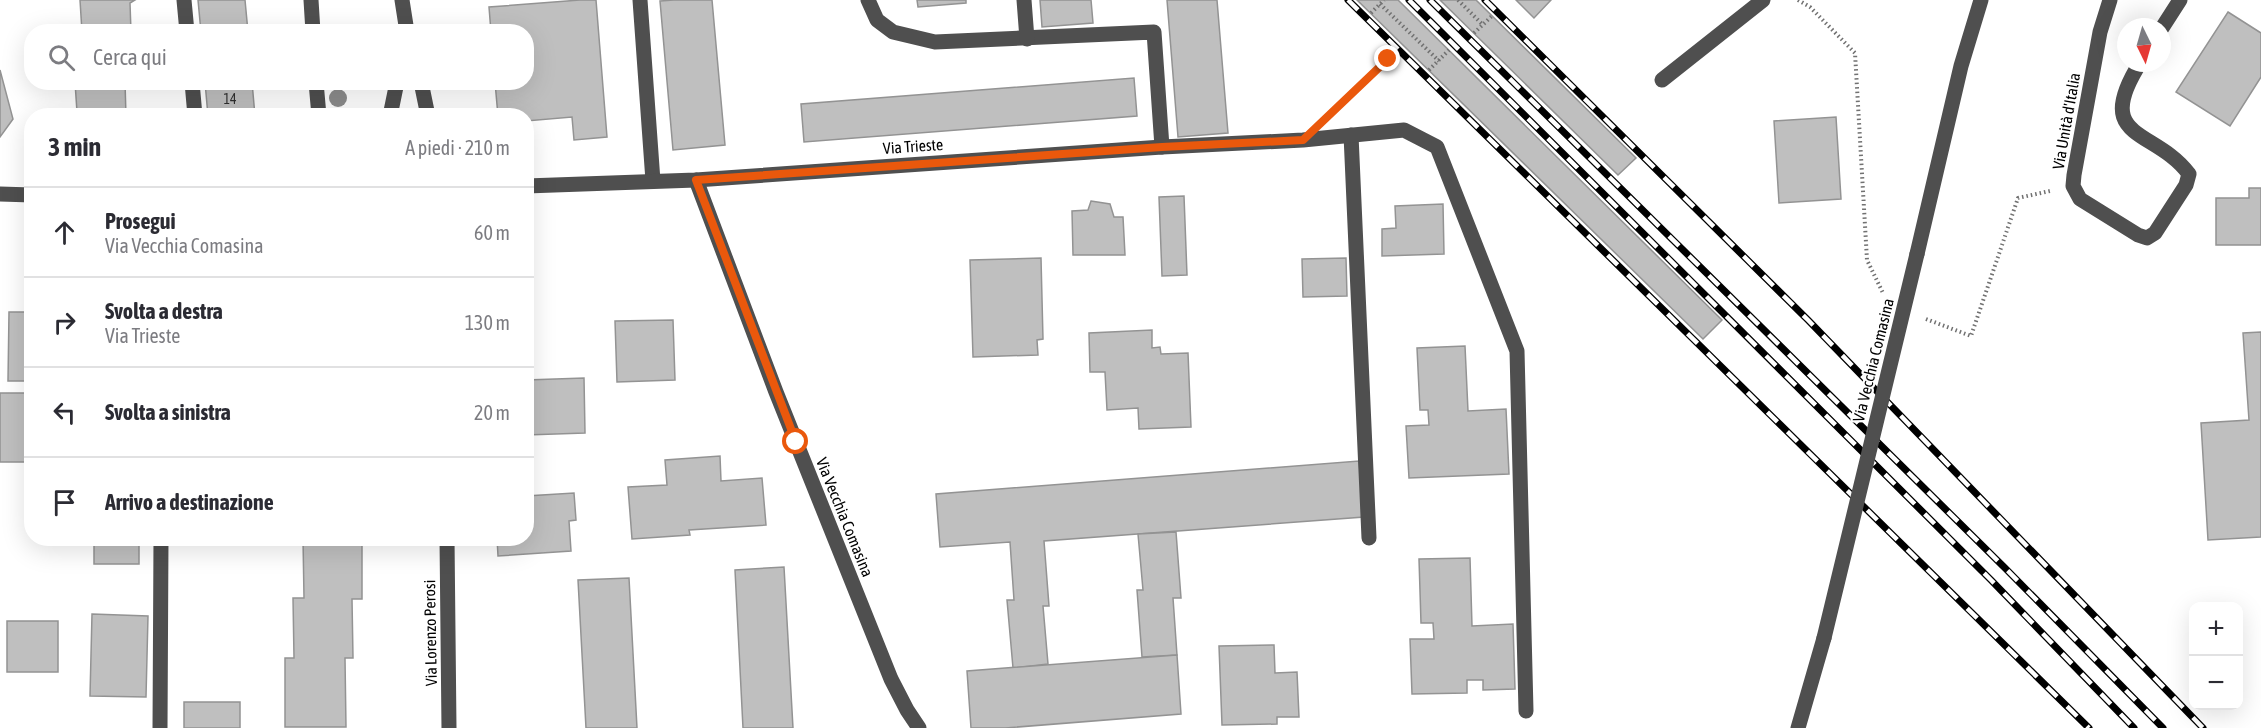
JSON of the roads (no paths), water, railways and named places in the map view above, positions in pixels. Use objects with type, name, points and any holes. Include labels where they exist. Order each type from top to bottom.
[{"type":"street","points":[[184,0],[186,24]]},
{"type":"street","points":[[311,0],[312,24]]},
{"type":"street","points":[[402,0],[405,24]]},
{"type":"street","points":[[640,0],[653,181]]},
{"type":"street","points":[[868,0],[877,20],[893,32],[935,42],[1154,32],[1162,147]]},
{"type":"street","points":[[1024,0],[1027,39]]},
{"type":"street","points":[[1662,80],[1763,0]]},
{"type":"street","name":"Via Vecchia Comasina","points":[[1798,728],[1824,638],[1961,66],[1981,0]]},
{"type":"street","name":"Via Unità d'Italia","points":[[2110,0],[2100,32],[2073,186],[2080,199],[2138,235],[2148,238],[2155,233],[2186,185],[2189,174],[2181,164],[2130,130],[2123,119],[2122,99],[2134,72]]},
{"type":"street","points":[[2168,18],[2180,0]]},
{"type":"street","points":[[193,90],[194,108]]},
{"type":"street","points":[[317,90],[318,108]]},
{"type":"street","points":[[392,108],[395,90]]},
{"type":"street","points":[[423,90],[427,108]]},
{"type":"street","name":"Via Trieste","points":[[534,186],[696,180],[1162,147],[1303,140],[1404,130],[1437,147],[1517,351],[1526,711]]},
{"type":"street","points":[[1351,135],[1369,538]]},
{"type":"street","name":"Via Vecchia Comasina","points":[[696,180],[776,392],[886,669],[907,710],[920,728]]},
{"type":"street","points":[[0,194],[24,195]]},
{"type":"street","points":[[160,546],[160,728]]},
{"type":"street","name":"Via Lorenzo Perosi","points":[[447,546],[449,728]]},
{"type":"railway","points":[[1348,0],[2089,728]]},
{"type":"railway","points":[[1409,0],[1991,580],[2134,728]]},
{"type":"railway","points":[[1430,0],[2005,568],[2163,728]]},
{"type":"railway","points":[[1485,0],[1808,320],[2203,728]]}]
